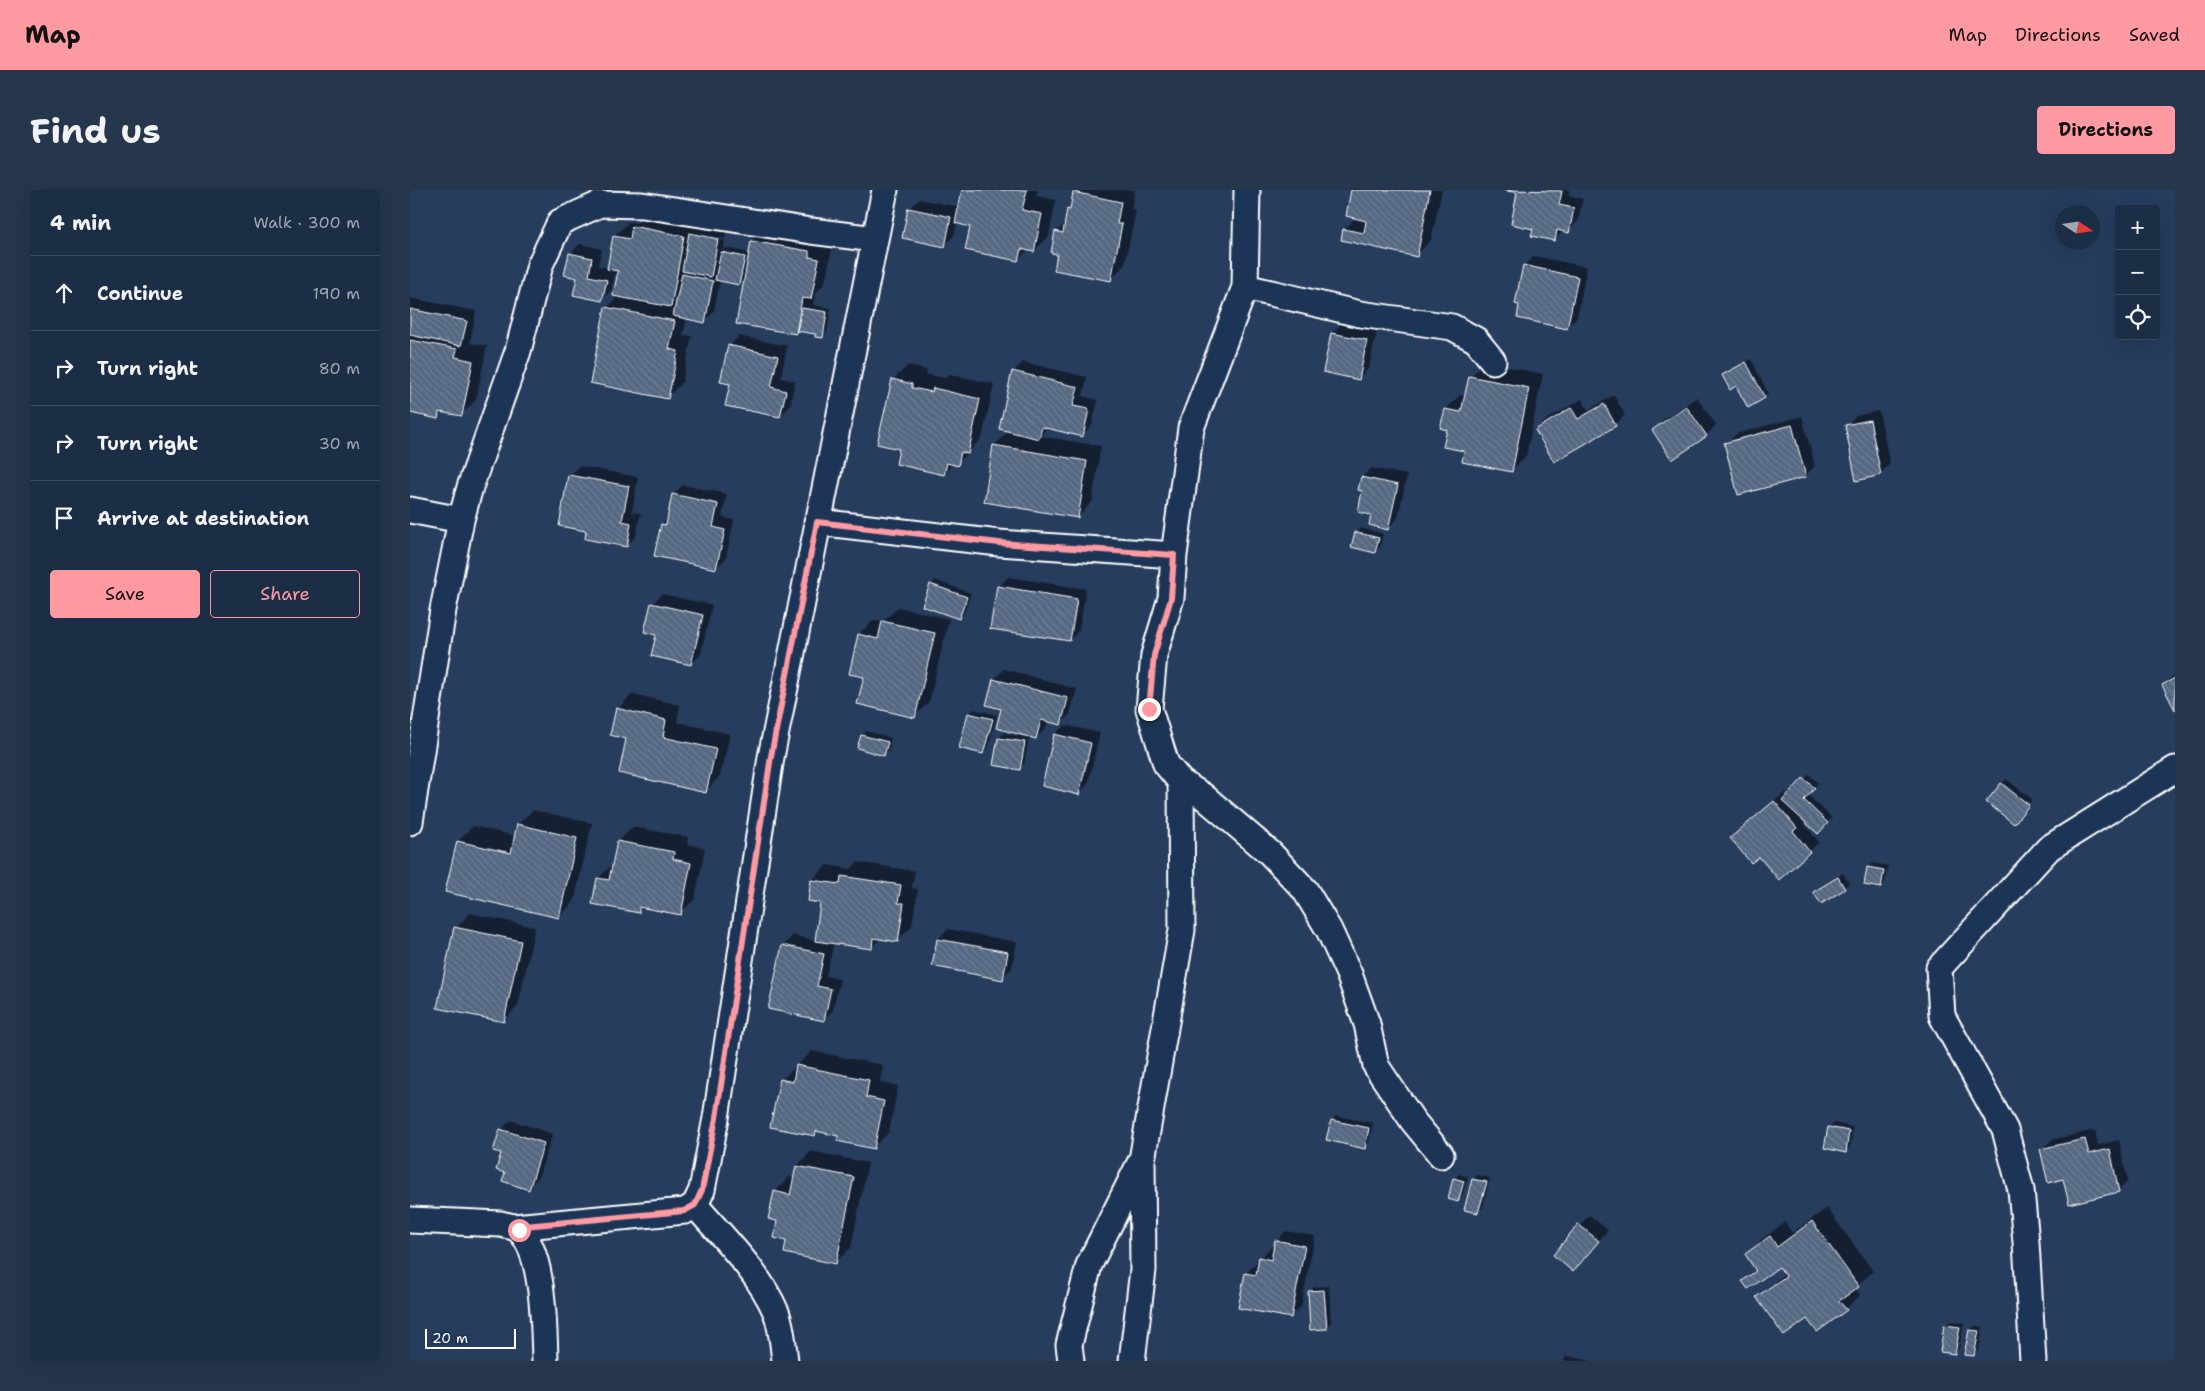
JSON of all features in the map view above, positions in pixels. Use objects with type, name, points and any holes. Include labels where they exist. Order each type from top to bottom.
[{"type":"street","points":[[410,1220],[477,1222],[514,1227],[671,1213],[684,1211],[695,1205],[702,1190],[716,1118],[771,756],[885,190]]},
{"type":"street","points":[[1247,190],[1245,287],[1191,428],[1174,555],[1171,598],[1154,655],[1149,709],[1166,764],[1181,782],[1203,796],[1263,846],[1306,890],[1330,930],[1349,974],[1368,1024],[1376,1066],[1413,1121],[1440,1155]]},
{"type":"street","points":[[410,822],[443,610],[461,520],[470,487],[518,351],[540,266],[560,222],[600,204],[642,205],[874,239]]},
{"type":"street","points":[[1245,287],[1360,314],[1452,326],[1476,340],[1493,361]]},
{"type":"street","points":[[410,510],[461,520]]},
{"type":"street","points":[[817,522],[999,543],[1174,555]]},
{"type":"street","points":[[2033,1361],[2021,1190],[2004,1130],[1942,1016],[1938,968],[2049,848],[2175,769]]},
{"type":"street","points":[[1132,1361],[1143,1270],[1142,1160],[1182,930],[1181,782]]},
{"type":"street","points":[[1070,1361],[1070,1345],[1089,1266],[1142,1160]]},
{"type":"street","points":[[695,1205],[756,1277],[776,1313],[782,1334],[785,1361]]},
{"type":"street","points":[[514,1227],[519,1230],[525,1239],[532,1254],[542,1287],[545,1361]]},
{"type":"building","points":[[962,190],[1027,190],[1022,210],[1042,214],[1034,252],[1021,249],[1018,261],[965,250],[970,227],[955,223]]},
{"type":"building","points":[[1351,190],[1430,190],[1417,257],[1341,240],[1343,229],[1364,233],[1366,221],[1346,216]]},
{"type":"building","points":[[1503,190],[1562,191],[1559,205],[1574,208],[1569,233],[1557,230],[1555,241],[1531,236],[1533,229],[1511,224],[1517,193]]},
{"type":"building","points":[[1073,192],[1121,202],[1117,224],[1122,224],[1111,281],[1054,270],[1057,254],[1051,253],[1055,231],[1063,233],[1067,209],[1070,210]]},
{"type":"building","points":[[908,208],[951,217],[945,247],[902,238]]},
{"type":"building","points":[[632,226],[684,236],[671,307],[613,296],[618,271],[607,269],[613,236],[630,239]]},
{"type":"building","points":[[689,233],[718,239],[711,277],[682,271]]},
{"type":"building","points":[[751,241],[809,251],[809,257],[819,259],[811,299],[802,298],[796,334],[736,324]]},
{"type":"building","points":[[721,252],[745,257],[739,285],[715,280]]},
{"type":"building","points":[[569,253],[592,258],[589,276],[607,280],[602,301],[573,295],[577,278],[564,275]]},
{"type":"building","points":[[1523,265],[1578,277],[1567,329],[1517,318],[1519,305],[1515,304]]},
{"type":"building","points":[[682,274],[713,281],[705,323],[673,316]]},
{"type":"building","points":[[605,307],[675,321],[669,349],[678,351],[668,399],[590,383]]},
{"type":"building","points":[[802,308],[827,312],[823,338],[815,337],[815,334],[797,331]]},
{"type":"building","points":[[410,309],[467,321],[461,346],[410,335]]},
{"type":"building","points":[[1331,333],[1367,340],[1359,380],[1323,372]]},
{"type":"building","points":[[410,340],[457,349],[455,357],[473,361],[462,416],[439,412],[438,419],[410,413]]},
{"type":"building","points":[[728,345],[778,356],[771,387],[786,391],[780,417],[725,406],[730,384],[720,382]]},
{"type":"building","points":[[1746,362],[1765,398],[1748,408],[1736,386],[1730,390],[1722,375]]},
{"type":"building","points":[[1012,371],[1078,387],[1073,406],[1089,409],[1083,437],[1042,427],[1039,439],[999,429]]},
{"type":"building","points":[[1469,376],[1529,388],[1512,472],[1462,462],[1464,451],[1443,447],[1447,430],[1440,428],[1445,409],[1461,412]]},
{"type":"building","points":[[892,379],[912,384],[912,388],[932,392],[933,388],[980,399],[968,454],[961,452],[958,466],[947,463],[944,475],[896,464],[899,449],[877,444]]},
{"type":"building","points":[[1604,404],[1616,426],[1554,462],[1535,430],[1571,408],[1578,419]]},
{"type":"building","points":[[1686,406],[1707,436],[1672,460],[1652,430]]},
{"type":"building","points":[[1870,420],[1881,475],[1856,481],[1845,425]]},
{"type":"building","points":[[1792,425],[1806,477],[1738,495],[1724,443]]},
{"type":"building","points":[[993,445],[1087,461],[1078,518],[984,502]]},
{"type":"building","points":[[568,475],[629,486],[622,521],[631,523],[627,547],[585,539],[586,531],[559,526]]},
{"type":"building","points":[[1361,477],[1398,485],[1388,530],[1369,525],[1371,515],[1358,512],[1362,491],[1358,490]]},
{"type":"building","points":[[672,494],[718,504],[713,527],[725,530],[716,569],[654,556],[661,524],[666,525]]},
{"type":"building","points":[[1355,532],[1379,538],[1375,553],[1351,547]]},
{"type":"building","points":[[930,584],[967,597],[959,619],[922,606]]},
{"type":"building","points":[[997,586],[1077,599],[1070,641],[990,629]]},
{"type":"building","points":[[651,603],[703,615],[691,665],[651,656],[656,635],[644,632]]},
{"type":"building","points":[[882,621],[935,633],[915,718],[857,704],[864,677],[849,674],[858,634],[878,639]]},
{"type":"building","points":[[2175,678],[2175,710],[2162,685]]},
{"type":"building","points":[[993,679],[1068,698],[1061,725],[1041,720],[1036,739],[996,728],[1001,709],[986,705]]},
{"type":"building","points":[[616,708],[666,720],[663,737],[716,749],[706,793],[619,773],[626,739],[610,735]]},
{"type":"building","points":[[968,713],[993,719],[983,754],[959,748]]},
{"type":"building","points":[[1054,734],[1091,743],[1079,795],[1042,786]]},
{"type":"building","points":[[861,735],[888,742],[884,756],[857,748]]},
{"type":"building","points":[[998,738],[1025,742],[1020,770],[993,765]]},
{"type":"building","points":[[1803,778],[1815,788],[1804,800],[1828,823],[1818,834],[1782,801]]},
{"type":"building","points":[[2001,783],[2029,805],[2014,824],[1986,802]]},
{"type":"building","points":[[1774,801],[1797,828],[1793,831],[1810,852],[1779,880],[1759,857],[1751,863],[1730,838]]},
{"type":"building","points":[[517,824],[577,838],[559,918],[445,892],[457,841],[511,853]]},
{"type":"building","points":[[617,841],[674,852],[673,859],[691,863],[681,915],[639,907],[639,913],[592,904],[597,878],[609,880]]},
{"type":"building","points":[[1867,867],[1884,870],[1881,888],[1864,885]]},
{"type":"building","points":[[841,876],[901,885],[898,903],[904,903],[898,942],[873,938],[872,949],[815,941],[820,903],[808,901],[811,880],[840,884]]},
{"type":"building","points":[[1838,877],[1845,889],[1821,904],[1813,892]]},
{"type":"building","points":[[454,927],[521,941],[504,1022],[437,1008]]},
{"type":"building","points":[[937,939],[1008,952],[1003,980],[932,966]]},
{"type":"building","points":[[782,945],[824,954],[817,986],[831,989],[824,1021],[768,1009]]},
{"type":"building","points":[[796,1065],[869,1080],[866,1097],[884,1101],[874,1149],[837,1141],[838,1136],[816,1131],[815,1136],[770,1127],[780,1079],[793,1082]]},
{"type":"building","points":[[1331,1120],[1369,1128],[1365,1149],[1326,1140]]},
{"type":"building","points":[[1828,1127],[1849,1131],[1846,1153],[1824,1148]]},
{"type":"building","points":[[500,1129],[544,1143],[529,1190],[502,1181],[505,1173],[496,1170],[501,1153],[493,1151]]},
{"type":"building","points":[[2085,1139],[2089,1154],[2110,1149],[2119,1192],[2069,1204],[2063,1179],[2048,1183],[2040,1149]]},
{"type":"building","points":[[796,1166],[854,1177],[836,1264],[784,1253],[786,1241],[774,1238],[777,1221],[768,1219],[774,1191],[790,1195]]},
{"type":"building","points":[[1453,1178],[1464,1181],[1458,1202],[1448,1199]]},
{"type":"building","points":[[1472,1179],[1487,1182],[1478,1213],[1464,1210]]},
{"type":"building","points":[[1812,1221],[1859,1287],[1839,1301],[1847,1310],[1817,1332],[1807,1319],[1784,1336],[1756,1297],[1786,1276],[1779,1267],[1748,1289],[1742,1281],[1756,1271],[1745,1254],[1770,1236],[1777,1247]]},
{"type":"building","points":[[1578,1224],[1599,1241],[1573,1272],[1553,1255]]},
{"type":"building","points":[[1275,1240],[1305,1246],[1291,1318],[1238,1308],[1245,1273],[1256,1275],[1259,1257],[1271,1260]]},
{"type":"building","points":[[1324,1290],[1327,1329],[1310,1330],[1308,1291]]},
{"type":"building","points":[[1944,1325],[1960,1327],[1955,1354],[1940,1352]]},
{"type":"building","points":[[1969,1330],[1979,1331],[1974,1356],[1964,1355]]},
{"type":"route","points":[[519,1230],[514,1227],[684,1211],[695,1205],[702,1190],[716,1118],[771,756],[817,522],[999,543],[1174,555],[1171,598],[1154,655],[1149,709]]}]
